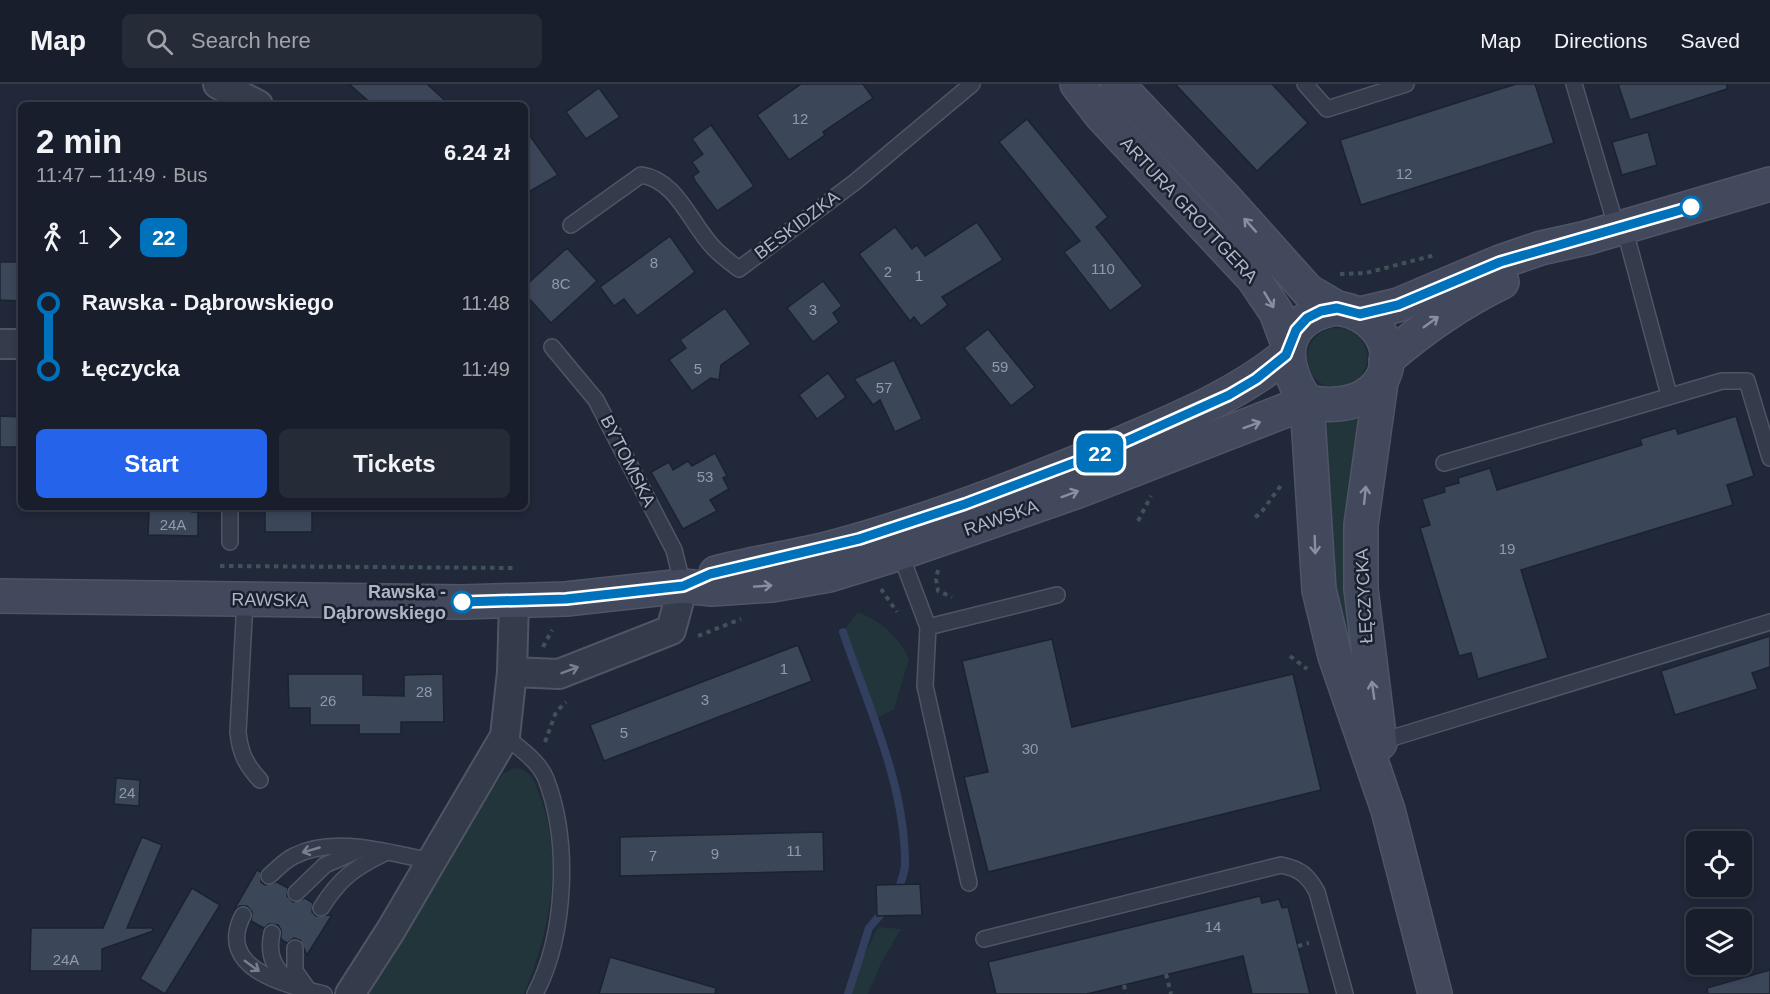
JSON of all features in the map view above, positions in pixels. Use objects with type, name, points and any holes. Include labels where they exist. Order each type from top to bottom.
[{"type":"street","points":[[218,84],[252,102]]},
{"type":"street","name":"ARTURA GROTTGERA","points":[[1077,84],[1101,115],[1253,278],[1276,312],[1287,350]]},
{"type":"street","name":"ARTURA GROTTGERA","points":[[1117,84],[1223,196],[1308,291],[1348,311]]},
{"type":"street","points":[[1586,238],[1448,311],[1384,371],[1368,396],[1354,403],[1326,406],[1307,402],[1296,385],[1287,350],[1296,330],[1307,318],[1321,311],[1348,311],[1415,299],[1500,262],[1770,184]]},
{"type":"street","points":[[1348,311],[1380,333],[1385,346],[1384,371]]},
{"type":"street","points":[[0,344],[18,344]]},
{"type":"street","name":"RAWSKA","points":[[683,586],[728,570],[859,539],[1052,471],[1220,399],[1256,379],[1287,350]]},
{"type":"street","name":"ŁĘCZYCKA","points":[[1384,371],[1361,525],[1361,589],[1388,810]]},
{"type":"street","name":"RAWSKA","points":[[0,596],[514,601],[587,597],[683,586],[712,589],[772,585],[829,575],[900,553],[1078,491],[1307,402]]},
{"type":"street","name":"ŁĘCZYCKA","points":[[1307,402],[1319,590],[1335,656],[1388,810],[1435,994]]},
{"type":"street","points":[[512,672],[559,674],[671,630],[683,586]]},
{"type":"street","points":[[350,994],[391,930],[505,736],[512,672],[514,601]]},
{"type":"lane","name":"BESKIDZKA","points":[[571,225],[640,175],[652,177],[666,185],[713,248],[739,268],[855,182],[972,84]]},
{"type":"lane","points":[[1305,84],[1327,109],[1406,84]]},
{"type":"lane","points":[[1574,84],[1621,228],[1669,395]]},
{"type":"lane","name":"BYTOMSKA","points":[[552,347],[596,400],[674,550],[683,586]]},
{"type":"lane","points":[[1444,463],[1722,381],[1747,381],[1770,458]]},
{"type":"lane","points":[[230,510],[230,542]]},
{"type":"lane","points":[[900,553],[928,627],[926,686],[969,883]]},
{"type":"lane","points":[[928,627],[1057,595]]},
{"type":"lane","points":[[244,600],[238,732],[240,750],[247,766],[260,780]]},
{"type":"lane","points":[[1379,742],[1770,622]]},
{"type":"lane","points":[[505,736],[532,760],[545,777],[556,824],[562,879],[557,930],[535,994]]},
{"type":"lane","points":[[269,876],[293,856],[319,847],[363,849],[431,861]]},
{"type":"lane","points":[[296,893],[325,865],[363,849]]},
{"type":"lane","points":[[321,908],[343,878],[358,866],[385,853]]},
{"type":"lane","points":[[984,939],[1281,865],[1296,868],[1310,878],[1317,892],[1345,994]]},
{"type":"lane","points":[[243,915],[236,937],[237,949],[243,959],[262,973],[294,986],[317,992]]},
{"type":"lane","points":[[272,933],[270,954],[274,965],[294,986]]},
{"type":"lane","points":[[295,948],[295,971],[317,992]]},
{"type":"path","points":[[1255,517],[1260,514],[1283,482]]},
{"type":"path","points":[[1166,974],[1171,994]]},
{"type":"path","points":[[1124,985],[1126,994]]},
{"type":"green space","points":[[1331,328],[1343,328],[1359,336],[1365,346],[1367,358],[1365,370],[1359,380],[1343,388],[1331,388],[1315,380],[1307,364],[1307,352],[1315,336]]},
{"type":"green space","points":[[1363,411],[1365,704],[1338,634],[1318,416]]},
{"type":"green space","points":[[858,612],[888,631],[909,659],[894,709],[874,720],[843,632]]},
{"type":"green space","points":[[514,768],[525,771],[534,781],[547,821],[551,846],[551,896],[547,921],[524,994],[365,994],[497,782],[503,774]]},
{"type":"green space","points":[[878,927],[901,929],[881,963],[868,994],[848,994],[854,975]]},
{"type":"building","points":[[349,84],[427,84],[447,102],[370,102]]},
{"type":"building","points":[[801,84],[863,84],[873,98],[823,132],[825,135],[789,160],[757,115]]},
{"type":"building","points":[[1175,84],[1272,84],[1308,123],[1257,171]]},
{"type":"building","points":[[1516,84],[1535,84],[1554,143],[1361,205],[1340,140]]},
{"type":"building","points":[[1618,84],[1727,84],[1727,89],[1630,120]]},
{"type":"building","points":[[599,88],[620,117],[586,139],[566,112]]},
{"type":"building","points":[[1027,119],[1108,217],[1096,227],[1143,286],[1110,311],[1064,252],[1080,241],[999,142]]},
{"type":"building","points":[[711,125],[754,186],[717,211],[695,181],[693,176],[699,172],[692,162],[703,154],[692,139]]},
{"type":"building","points":[[1648,132],[1657,165],[1622,175],[1612,142]]},
{"type":"building","points":[[528,133],[558,175],[528,192]]},
{"type":"building","points":[[977,222],[1003,260],[942,297],[948,305],[921,326],[914,317],[910,321],[859,254],[895,227],[912,249],[917,245],[925,256]]},
{"type":"building","points":[[670,236],[695,272],[637,316],[624,299],[614,306],[600,287]]},
{"type":"building","points":[[567,248],[597,281],[551,323],[528,297],[528,283]]},
{"type":"building","points":[[0,262],[18,262],[18,301],[0,300]]},
{"type":"building","points":[[823,281],[842,306],[833,313],[839,322],[813,342],[787,308]]},
{"type":"building","points":[[725,308],[751,344],[721,365],[719,380],[711,378],[692,391],[669,360],[686,348],[680,340]]},
{"type":"building","points":[[988,329],[1035,387],[1011,406],[964,348]]},
{"type":"building","points":[[894,360],[922,419],[895,432],[880,400],[873,405],[854,379]]},
{"type":"building","points":[[828,373],[846,397],[817,419],[799,395]]},
{"type":"building","points":[[0,416],[18,417],[18,447],[0,447]]},
{"type":"building","points":[[1736,416],[1754,476],[1727,485],[1733,505],[1521,570],[1548,658],[1478,679],[1471,653],[1459,656],[1420,528],[1430,525],[1422,499],[1445,492],[1444,487],[1459,483],[1458,478],[1490,468],[1497,490],[1642,445],[1640,439],[1676,428],[1678,434]]},
{"type":"building","points":[[715,453],[727,476],[723,478],[729,489],[710,500],[717,511],[683,529],[651,472],[669,462],[673,470],[688,461],[692,466]]},
{"type":"building","points":[[192,510],[192,512],[198,512],[198,536],[148,535],[149,511]]},
{"type":"building","points":[[265,510],[312,510],[312,532],[265,532]]},
{"type":"building","points":[[1770,636],[1770,667],[1752,673],[1758,689],[1675,715],[1661,671]]},
{"type":"building","points":[[1052,639],[1072,727],[1293,674],[1321,790],[988,872],[964,777],[988,772],[962,661]]},
{"type":"building","points":[[798,645],[812,681],[604,761],[590,725]]},
{"type":"building","points":[[288,674],[363,674],[363,695],[404,696],[404,675],[443,674],[444,722],[401,722],[401,734],[359,734],[359,725],[310,725],[310,708],[289,708]]},
{"type":"building","points":[[116,778],[140,780],[139,806],[114,804]]},
{"type":"building","points":[[823,832],[824,871],[620,876],[620,837]]},
{"type":"building","points":[[142,837],[162,845],[127,928],[152,928],[153,931],[102,949],[102,971],[30,971],[31,928],[103,928]]},
{"type":"building","points":[[257,870],[261,872],[261,882],[265,885],[277,882],[288,888],[287,896],[293,902],[305,898],[313,903],[312,912],[316,916],[332,915],[307,955],[300,940],[294,938],[287,943],[281,939],[281,930],[278,925],[269,924],[264,928],[251,921],[252,912],[247,906],[240,906],[234,910]]},
{"type":"building","points":[[920,884],[922,915],[877,916],[876,885]]},
{"type":"building","points":[[192,888],[220,905],[165,994],[140,979]]},
{"type":"building","points":[[1260,896],[1262,903],[1279,899],[1282,908],[1288,907],[1310,994],[1252,994],[1243,956],[1087,994],[996,994],[988,962]]},
{"type":"building","points":[[610,957],[716,988],[715,994],[599,994]]},
{"type":"building","points":[[1770,970],[1770,994],[1708,994],[1707,988]]},
{"type":"waterway","points":[[843,632],[884,747],[899,806],[904,836],[905,866],[897,893]]},
{"type":"waterway","points":[[848,994],[869,928],[886,908]]},
{"type":"bus line","name":"22","points":[[462,602],[566,599],[683,586],[710,574],[826,549],[859,539],[965,504],[1100,453],[1229,395],[1256,379],[1286,355],[1288,344],[1296,330],[1307,318],[1321,311],[1337,308],[1360,314],[1398,305],[1500,262],[1541,248],[1586,238],[1691,207]]},
{"type":"place","name":"Rawska - Dąbrowskiego","points":[[462,602]]}]
